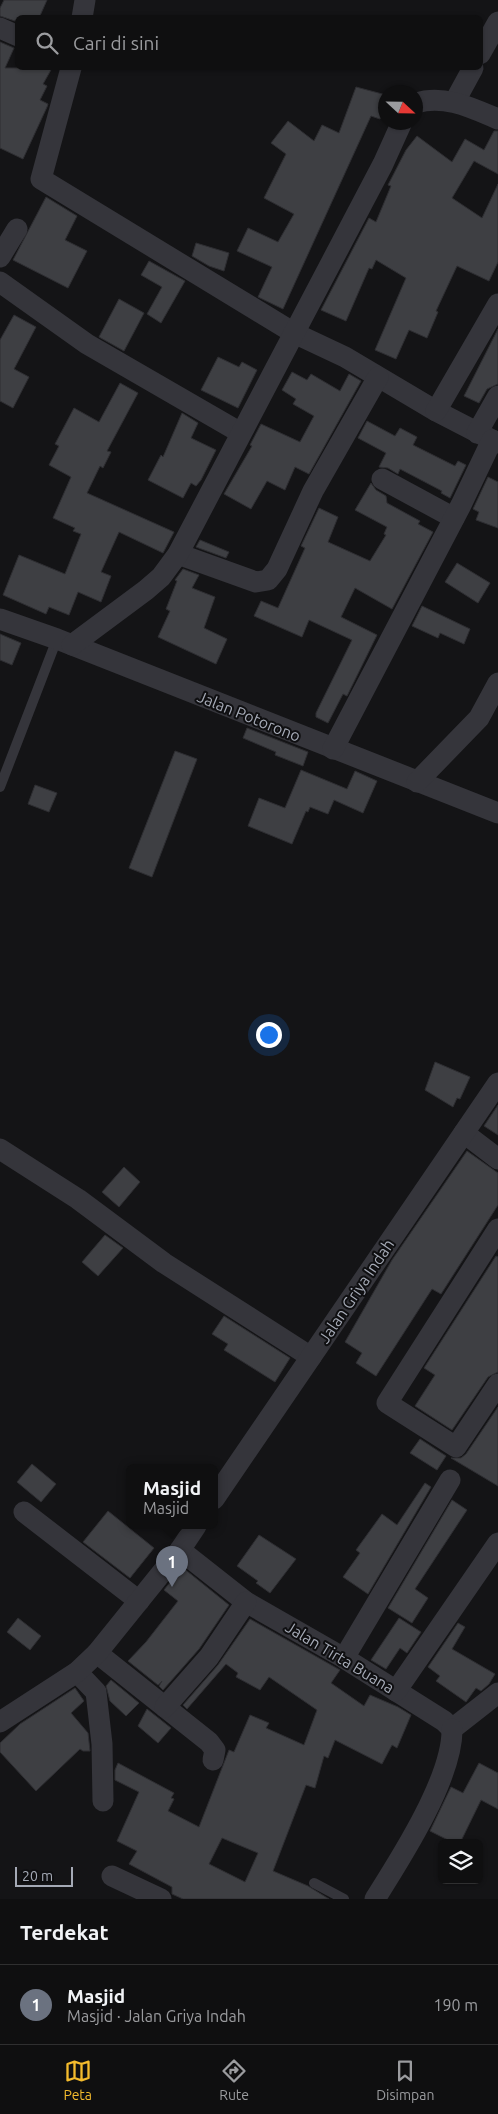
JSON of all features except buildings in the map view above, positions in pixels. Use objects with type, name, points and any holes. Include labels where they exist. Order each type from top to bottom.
[{"type":"street","points":[[82,15],[85,0]]},
{"type":"street","points":[[483,49],[498,22]]},
{"type":"street","points":[[0,28],[15,35]]},
{"type":"street","points":[[70,70],[41,179],[294,333],[344,357],[436,411],[489,439]]},
{"type":"street","points":[[454,101],[472,70]]},
{"type":"street","points":[[423,101],[454,101],[498,119]]},
{"type":"street","points":[[64,642],[161,577],[178,554],[383,164],[398,130]]},
{"type":"street","points":[[0,257],[17,229]]},
{"type":"street","points":[[0,282],[86,344],[241,433]]},
{"type":"street","points":[[436,411],[498,304]]},
{"type":"street","points":[[178,554],[256,582],[268,580],[277,569],[314,491],[378,377]]},
{"type":"street","points":[[333,749],[454,518],[489,439],[498,396]]},
{"type":"street","points":[[382,479],[454,518]]},
{"type":"street","name":"Jalan Potorono","points":[[0,619],[64,642],[498,813]]},
{"type":"street","points":[[417,782],[480,718],[498,683]]},
{"type":"street","name":"Jalan Griya Indah","points":[[218,1493],[498,1083]]},
{"type":"street","points":[[464,1133],[498,1159]]},
{"type":"street","points":[[0,1149],[78,1199],[164,1263],[311,1357]]},
{"type":"street","points":[[498,1229],[387,1403],[456,1447],[498,1384]]},
{"type":"street","points":[[344,1658],[450,1480]]},
{"type":"street","points":[[24,1512],[139,1601]]},
{"type":"street","points":[[0,1722],[77,1672],[97,1653],[180,1550],[194,1529]]},
{"type":"street","points":[[396,1691],[498,1543]]},
{"type":"street","name":"Jalan Tirta Buana","points":[[180,1550],[246,1602],[344,1658],[444,1721],[452,1730]]},
{"type":"street","points":[[166,1707],[209,1656],[246,1602]]},
{"type":"street","points":[[97,1653],[209,1742],[215,1750],[213,1760]]},
{"type":"street","points":[[77,1672],[96,1692],[102,1744],[103,1801]]},
{"type":"street","points":[[375,1899],[404,1853],[436,1792],[453,1743],[452,1730],[498,1693]]},
{"type":"street","points":[[122,1899],[112,1876],[161,1899]]},
{"type":"lane","points":[[0,787],[64,642]]},
{"type":"lane","points":[[314,1883],[344,1899]]},
{"type":"place","name":"Masjid","points":[[172,1587]]}]
